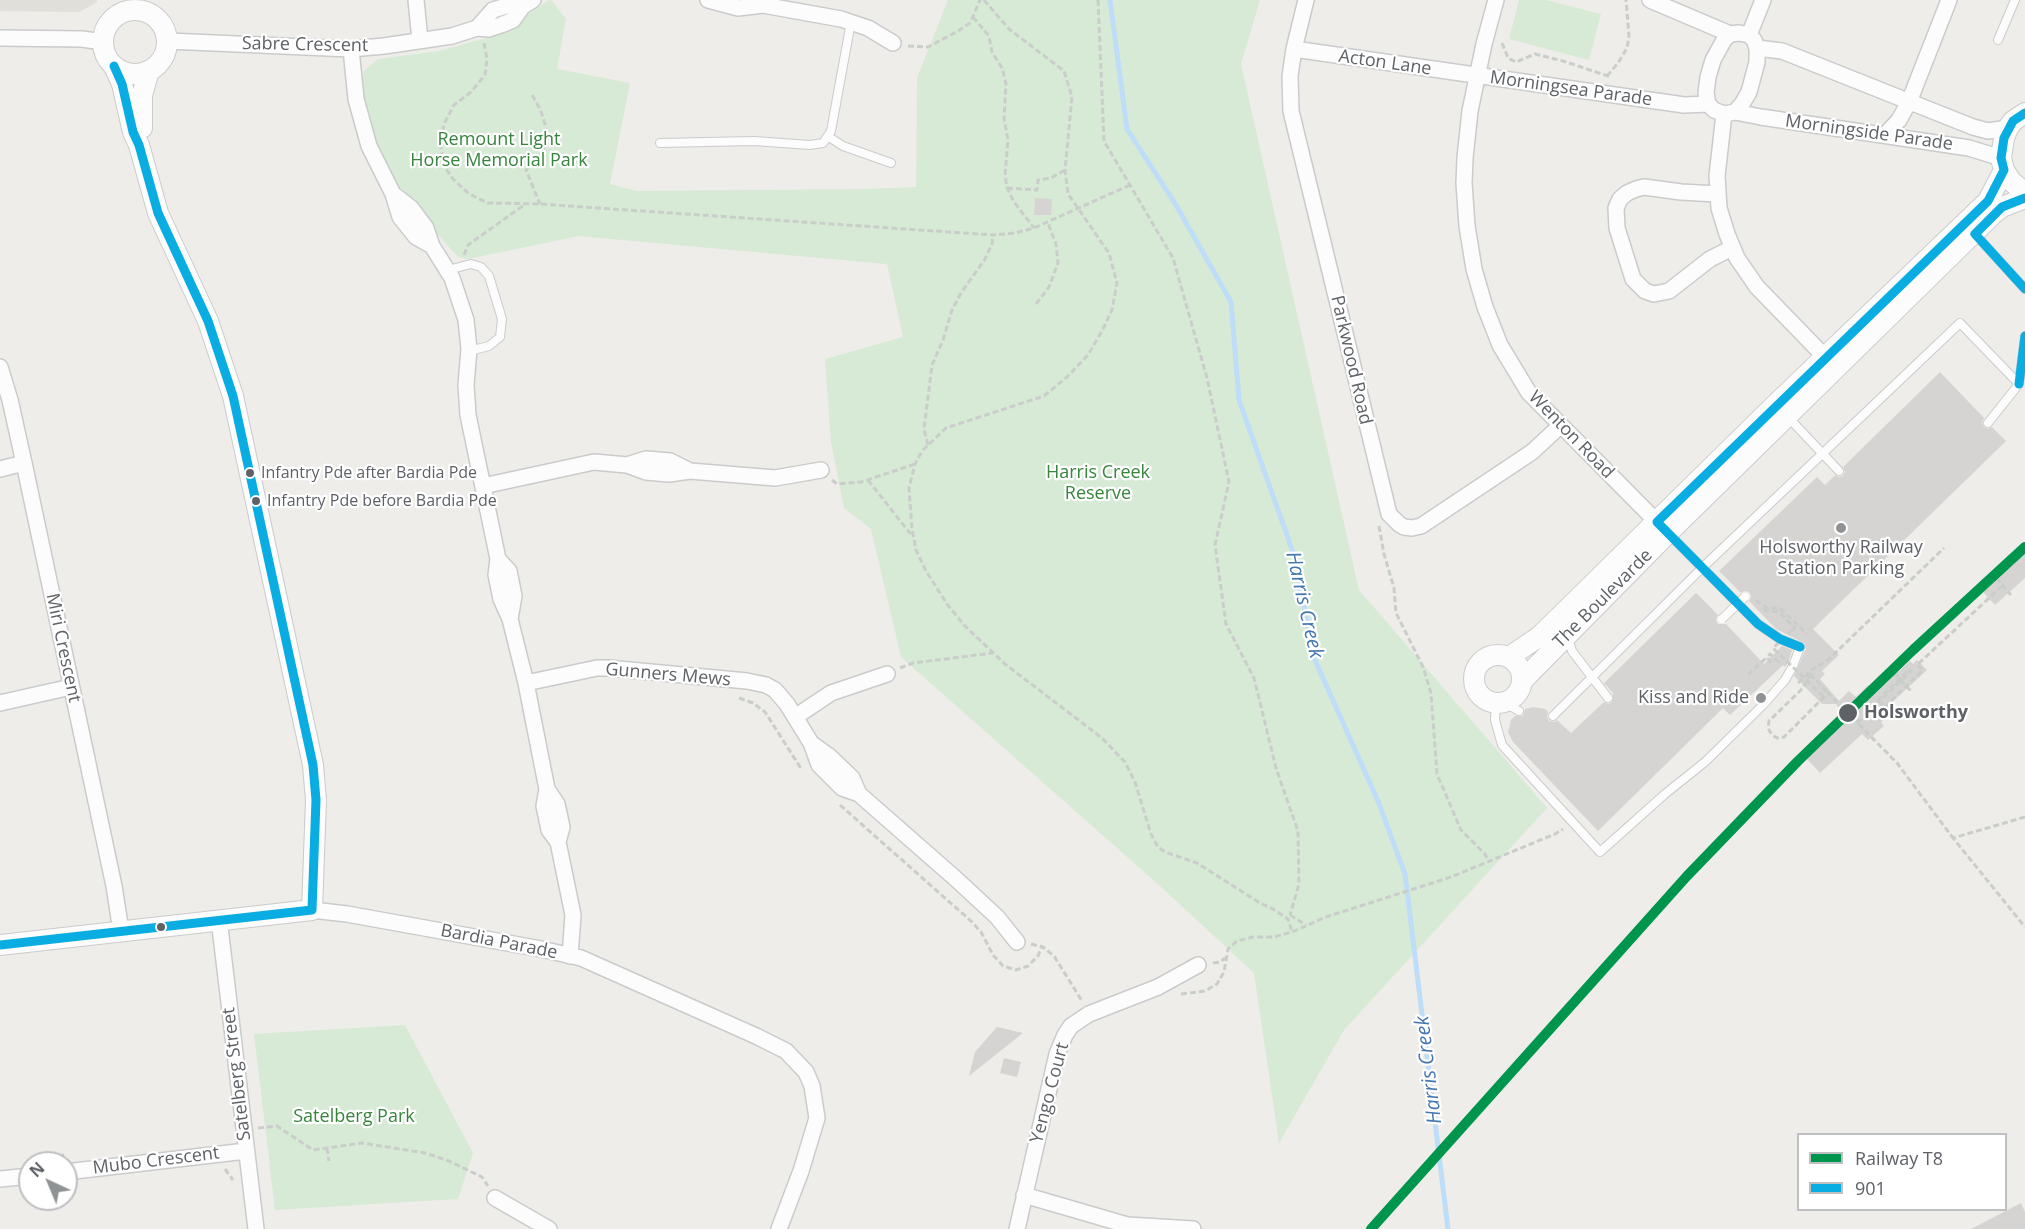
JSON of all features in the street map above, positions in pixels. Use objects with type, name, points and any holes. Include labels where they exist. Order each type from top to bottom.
[{"type":"street","points":[[416,0],[420,40]]},
{"type":"street","points":[[708,0],[738,8],[759,3],[851,21],[893,43]]},
{"type":"street","name":"Parkwood Road","points":[[1306,0],[1290,76],[1291,111],[1353,360],[1361,407],[1389,514],[1399,524],[1412,528],[1421,526],[1533,452],[1560,426]]},
{"type":"street","name":"Morningsea Parade","points":[[1496,0],[1477,76],[1684,105],[1708,104]]},
{"type":"street","points":[[1650,0],[1730,34],[1719,47],[1713,60],[1706,93],[1708,104],[1714,110],[1730,113]]},
{"type":"street","points":[[1763,0],[1753,42],[1757,62],[1751,86],[1742,104],[1730,113],[1718,161],[1717,194],[1722,221],[1732,248],[1746,273],[1825,357]]},
{"type":"street","points":[[1885,135],[1899,120],[1908,102],[1949,0]]},
{"type":"street","name":"Sabre Crescent","points":[[168,41],[351,48],[452,36],[477,28],[489,29],[513,20],[528,3]]},
{"type":"street","points":[[139,146],[142,128],[142,95],[149,71],[163,58],[168,41],[166,31],[157,18],[132,5],[110,22],[104,32],[103,42],[106,55],[122,84],[133,132],[158,213],[208,321],[233,396],[313,765],[316,810],[312,910]]},
{"type":"street","name":"Morningside Parade","points":[[1730,34],[1739,33],[1753,42],[1782,51],[1977,128],[1995,131],[2008,128]]},
{"type":"street","points":[[0,38],[82,39],[103,42]]},
{"type":"street","points":[[351,48],[360,118],[377,164],[393,194],[400,217],[416,237],[432,246],[456,268],[469,351],[466,400],[498,559],[496,574],[501,599],[510,619],[526,683],[547,789],[557,804],[562,827],[558,842],[573,915],[570,956]]},
{"type":"street","name":"Acton Lane","points":[[1294,49],[1477,76]]},
{"type":"street","points":[[114,66],[131,74],[149,71]]},
{"type":"street","name":"Wenton Road","points":[[1477,76],[1466,136],[1464,183],[1467,226],[1474,268],[1492,328],[1529,393],[1663,528]]},
{"type":"street","points":[[2008,128],[2025,112]]},
{"type":"street","name":"Morningside Parade","points":[[1730,113],[1969,148],[2003,164]]},
{"type":"street","name":"The Boulevarde","points":[[1782,410],[1825,357],[1988,201],[2003,164],[2004,138],[2008,128]]},
{"type":"street","points":[[2003,164],[2011,181],[2025,193]]},
{"type":"street","points":[[1717,194],[1644,187],[1636,189],[1627,193],[1616,208],[1617,228],[1633,279],[1644,291],[1654,294],[1669,291],[1710,259],[1732,248]]},
{"type":"street","name":"The Boulevarde","points":[[1522,681],[1663,528],[1782,410],[2002,207],[2025,198]]},
{"type":"street","name":"Miri Crescent","points":[[0,367],[24,463],[122,931]]},
{"type":"street","points":[[483,486],[594,462],[627,465],[645,472],[669,474],[690,471],[776,478],[821,470]]},
{"type":"street","points":[[0,469],[24,463]]},
{"type":"street","name":"The Boulevarde","points":[[1509,657],[1540,636],[1663,528]]},
{"type":"street","points":[[1497,654],[1509,657],[1518,665],[1522,681],[1516,694],[1506,705],[1484,699],[1475,688],[1474,674],[1479,662],[1497,654]]},
{"type":"street","name":"Gunners Mews","points":[[526,683],[608,668],[757,683],[775,690],[811,743],[852,778],[859,794],[988,908],[1017,942]]},
{"type":"street","points":[[795,717],[831,693],[887,674]]},
{"type":"street","points":[[0,703],[71,687]]},
{"type":"street","name":"Bardia Parade","points":[[0,945],[312,910],[347,914],[570,956],[591,962],[772,1043],[786,1051],[806,1072],[812,1086],[817,1118],[801,1171],[779,1229]]},
{"type":"street","name":"Satelberg Street","points":[[219,920],[256,1229]]},
{"type":"street","name":"Yengo Court","points":[[1017,1229],[1060,1044],[1071,1026],[1089,1014],[1158,987],[1198,964]]},
{"type":"street","name":"Mubo Crescent","points":[[78,1171],[246,1151]]},
{"type":"street","points":[[0,1179],[18,1177]]},
{"type":"street","points":[[1024,1195],[1127,1225],[1193,1229]]},
{"type":"street","points":[[495,1198],[549,1229]]},
{"type":"lane","points":[[1998,40],[2015,0]]},
{"type":"lane","points":[[660,143],[754,141],[818,145],[823,143],[829,137],[851,21]]},
{"type":"lane","points":[[829,137],[843,146],[891,163]]},
{"type":"lane","points":[[1975,234],[2025,289]]},
{"type":"lane","points":[[456,268],[471,264],[481,267],[489,276],[502,319],[500,337],[489,346],[469,351]]},
{"type":"lane","points":[[1553,716],[1702,568],[1960,323],[2019,384]]},
{"type":"lane","points":[[1988,423],[2019,384],[2025,336]]},
{"type":"lane","points":[[1782,410],[1839,471]]},
{"type":"lane","points":[[1506,705],[1495,720],[1502,745],[1600,852],[1705,762],[1775,693],[1793,666],[1800,647],[1780,639],[1758,624],[1663,528]]},
{"type":"lane","points":[[1722,619],[1745,597]]},
{"type":"lane","points":[[1566,635],[1572,651],[1608,698]]},
{"type":"path","points":[[893,43],[928,47],[970,23],[982,0],[1009,29],[1064,71],[1072,97],[1065,170],[1068,194],[1109,253],[1118,283],[1112,310],[1097,339],[1088,355],[1067,377],[1044,396],[946,428],[928,445],[915,464],[909,488],[914,538],[920,560],[947,604],[964,625],[993,653],[1102,738],[1125,762],[1135,782],[1153,841],[1158,847],[1165,852],[1197,863],[1288,919],[1292,932]]},
{"type":"path","points":[[1098,0],[1104,141],[1173,258],[1207,378],[1229,482],[1215,545],[1226,624],[1254,678],[1276,768],[1298,831],[1299,884],[1288,919]]},
{"type":"path","points":[[1606,76],[1618,63],[1626,48],[1629,36],[1626,0]]},
{"type":"path","points":[[973,17],[989,36],[993,54],[1002,68],[1006,84],[1004,119],[1008,140],[1005,175],[1007,188],[1014,202],[1034,228]]},
{"type":"path","points":[[477,28],[483,38],[486,53],[485,75],[471,92],[454,105],[444,124],[440,144],[444,166],[453,179],[469,194],[488,202],[993,235],[1016,233],[1034,228],[1130,185]]},
{"type":"path","points":[[1502,38],[1505,54],[1516,62],[1534,54],[1617,78]]},
{"type":"path","points":[[532,95],[545,124],[547,141],[541,154],[526,170],[540,204]]},
{"type":"path","points":[[1007,188],[1037,190],[1038,180],[1051,178],[1065,170]]},
{"type":"path","points":[[456,268],[468,245],[525,204]]},
{"type":"path","points":[[1036,304],[1049,287],[1058,262],[1056,244],[1048,222]]},
{"type":"path","points":[[928,445],[924,429],[929,374],[952,310],[985,259],[992,244],[993,235]]},
{"type":"path","points":[[821,470],[837,484],[847,485],[915,464]]},
{"type":"path","points":[[868,480],[914,538]]},
{"type":"path","points":[[1385,505],[1379,523],[1381,539],[1394,588],[1396,613],[1423,667],[1431,693],[1437,774],[1461,830],[1485,854],[1489,862]]},
{"type":"path","points":[[1799,682],[1827,660],[1944,548]]},
{"type":"path","points":[[1995,578],[2011,595]]},
{"type":"path","points":[[1874,708],[1877,715],[1923,670],[1917,665],[2002,586]]},
{"type":"path","points":[[1748,675],[1794,628],[1779,612],[1764,612],[1755,599],[1767,608],[1780,608],[1807,634]]},
{"type":"path","points":[[1773,648],[1824,697]]},
{"type":"path","points":[[887,674],[913,663],[993,653]]},
{"type":"path","points":[[1766,656],[1770,654],[1784,667],[1779,673]]},
{"type":"path","points":[[1857,723],[1874,708],[1902,681],[1911,671],[1909,669],[1878,700],[1885,707]]},
{"type":"path","points":[[1809,673],[1897,763],[1953,838],[2025,927]]},
{"type":"path","points":[[1809,673],[1809,679],[1803,688],[1769,721],[1769,732],[1774,737],[1784,737],[1828,693]]},
{"type":"path","points":[[1894,673],[1911,691]]},
{"type":"path","points":[[729,696],[745,700],[765,712],[805,772]]},
{"type":"path","points":[[835,801],[972,922],[981,932],[993,955],[1003,966],[1016,970],[1028,966],[1038,956],[1042,946]]},
{"type":"path","points":[[1953,838],[2025,817]]},
{"type":"path","points":[[1177,996],[1205,991],[1217,984],[1224,972],[1228,949],[1237,941],[1253,937],[1274,937],[1292,932],[1306,925],[1425,885],[1489,862],[1555,834],[1573,822]]},
{"type":"path","points":[[1290,915],[1306,925]]},
{"type":"path","points":[[1017,942],[1042,946],[1060,964],[1089,1014]]},
{"type":"path","points":[[244,1129],[278,1126],[313,1150],[362,1143],[439,1157],[482,1177],[495,1198]]},
{"type":"path","points":[[327,1148],[329,1161]]},
{"type":"path","points":[[225,1153],[224,1171],[230,1175],[234,1184]]},
{"type":"shaded area","points":[[0,0],[97,0],[97,2],[79,12],[0,11]]},
{"type":"green space","name":"Harris Creek Reserve","points":[[549,0],[566,19],[557,69],[630,83],[610,184],[637,191],[916,187],[917,78],[948,0],[1260,0],[1241,64],[1359,590],[1547,808],[1344,1030],[1279,1143],[1254,973],[1160,886],[901,657],[871,529],[844,508],[831,442],[825,359],[903,337],[887,264],[579,236],[468,259],[458,257],[401,193],[373,134],[364,98],[362,83],[364,71],[378,59],[439,51],[494,36],[510,28]]},
{"type":"green space","points":[[1519,0],[1546,0],[1601,14],[1589,60],[1509,39]]},
{"type":"green space","name":"Satelberg Park","points":[[405,1025],[473,1153],[458,1199],[275,1210],[254,1034]]},
{"type":"building","points":[[1035,198],[1052,199],[1051,215],[1034,215]]},
{"type":"building","name":"Holsworthy Railway Station Parking","points":[[1940,372],[1984,418],[1982,423],[1984,427],[1988,429],[1992,427],[2006,441],[1813,629],[1839,655],[1822,671],[1825,674],[1820,679],[1839,701],[1849,691],[1856,697],[1868,685],[1874,691],[1896,670],[1898,672],[1910,661],[1913,664],[1917,660],[1927,670],[1890,704],[1893,710],[1881,722],[1884,726],[1868,740],[1862,734],[1820,773],[1807,759],[1847,719],[1836,704],[1822,704],[1794,676],[1806,649],[1804,643],[1776,629],[1749,601],[1751,596],[1749,592],[1741,593],[1719,571],[1817,477],[1825,485],[1835,475],[1843,476],[1845,472],[1843,467]]},
{"type":"building","points":[[2025,553],[2025,578],[1995,605],[1982,591]]},
{"type":"building","points":[[1696,593],[1718,615],[1716,620],[1718,624],[1726,624],[1764,664],[1782,646],[1792,650],[1788,663],[1785,667],[1783,665],[1730,715],[1723,708],[1598,831],[1513,742],[1508,732],[1511,720],[1515,716],[1523,716],[1525,709],[1533,707],[1545,709],[1548,712],[1549,721],[1557,720],[1571,733],[1604,702],[1608,704],[1612,702],[1613,693],[1604,683]]},
{"type":"building","points":[[997,1027],[1023,1033],[969,1076],[975,1052]]},
{"type":"building","points":[[1004,1058],[1021,1062],[1017,1077],[1000,1073]]},
{"type":"building","points":[[2021,1203],[2025,1212],[2025,1229],[1971,1229],[2007,1211]]},
{"type":"waterway","name":"Harris Creek","points":[[1110,0],[1127,129],[1176,205],[1231,302],[1239,400],[1294,555],[1314,658],[1378,801],[1405,874],[1448,1229]]},
{"type":"rail line","name":"T8","points":[[1371,1229],[1687,876],[1798,761],[1913,650],[2025,547]]},
{"type":"transit line","name":"901","points":[[114,66],[122,84],[133,132],[139,145],[158,213],[208,321],[233,396],[313,765],[316,800],[312,910]]},
{"type":"transit line","name":"901","points":[[1800,647],[1780,639],[1758,624],[1657,522],[1988,201],[2004,170],[2001,158],[2004,138],[2013,121],[2025,113]]},
{"type":"transit line","name":"901","points":[[2025,198],[2002,207],[1975,234],[2025,289]]},
{"type":"transit line","name":"901","points":[[2019,384],[2025,336]]},
{"type":"transit line","name":"901","points":[[0,945],[312,910]]},
{"type":"place","name":"Infantry Pde after Bardia Pde","points":[[250,473]]},
{"type":"place","name":"Infantry Pde before Bardia Pde","points":[[256,501]]},
{"type":"place","name":"Holsworthy Railway Station Parking","points":[[1841,528]]},
{"type":"place","name":"Kiss and Ride","points":[[1761,698]]},
{"type":"place","name":"Holsworthy","points":[[1848,713]]},
{"type":"park label","name":"Remount Light Horse Memorial Park","points":[[499,150]]}]
